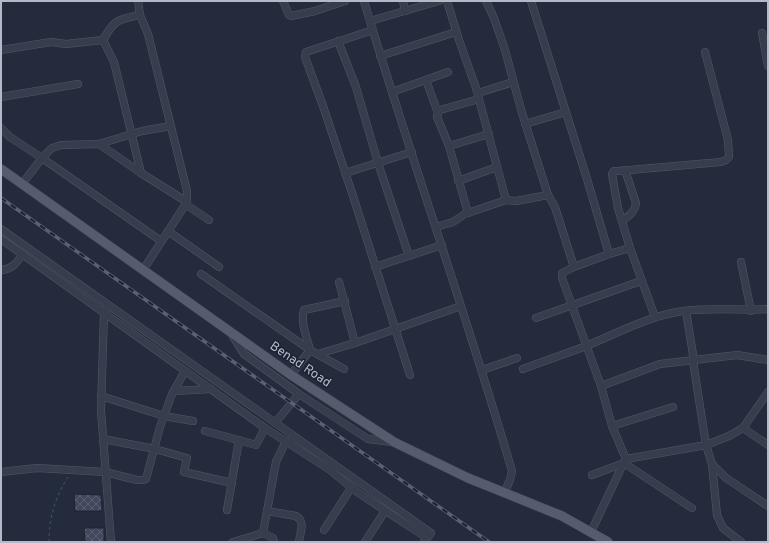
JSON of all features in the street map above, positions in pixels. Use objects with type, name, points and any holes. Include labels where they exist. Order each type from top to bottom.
[{"type":"main road","name":"Benad Road","points":[[1,169],[291,376],[394,442],[468,478],[562,516],[608,542]]},
{"type":"street","points":[[138,1],[140,15],[148,34],[188,191],[186,203],[143,270]]},
{"type":"street","points":[[284,1],[288,15],[291,16],[328,4],[345,1]]},
{"type":"street","points":[[364,1],[380,56],[482,370],[512,471],[504,493]]},
{"type":"street","points":[[403,1],[406,11]]},
{"type":"street","points":[[370,21],[438,1]]},
{"type":"street","points":[[447,1],[456,32],[479,96],[506,200]]},
{"type":"street","points":[[486,1],[494,18],[525,124],[548,194],[555,207],[574,267]]},
{"type":"street","points":[[532,1],[609,254]]},
{"type":"street","points":[[103,40],[110,28],[120,19],[140,15]]},
{"type":"street","points":[[372,30],[306,52],[304,57],[323,106],[410,375]]},
{"type":"street","points":[[380,56],[456,32]]},
{"type":"street","points":[[762,33],[768,66]]},
{"type":"street","points":[[1,50],[50,42],[66,44],[103,40]]},
{"type":"street","points":[[103,40],[114,62],[141,174]]},
{"type":"street","points":[[338,41],[356,87],[378,163],[409,256]]},
{"type":"street","points":[[655,317],[641,281],[622,222],[612,174],[614,171],[721,162],[729,157],[728,140],[705,52]]},
{"type":"street","points":[[392,92],[448,72]]},
{"type":"street","points":[[426,80],[438,112],[437,117],[449,146],[468,213]]},
{"type":"street","points":[[438,112],[513,82]]},
{"type":"street","points":[[1,96],[78,84]]},
{"type":"street","points":[[525,124],[566,112]]},
{"type":"street","points":[[22,184],[42,158],[52,148],[61,145],[99,144],[142,131],[171,126]]},
{"type":"street","points":[[1,128],[10,137],[161,241]]},
{"type":"street","points":[[449,146],[489,134]]},
{"type":"street","points":[[99,144],[209,220]]},
{"type":"street","points":[[345,173],[412,152]]},
{"type":"street","points":[[458,181],[497,167]]},
{"type":"street","points":[[622,222],[630,216],[636,203],[625,170]]},
{"type":"street","points":[[436,227],[453,222],[468,213],[506,200],[516,201],[548,194]]},
{"type":"street","points":[[1,228],[431,533],[426,540],[351,488],[330,470],[265,428],[1,239]]},
{"type":"street","points":[[168,231],[219,267]]},
{"type":"street","points":[[375,268],[442,245]]},
{"type":"street","points":[[630,248],[574,267],[562,274],[562,278],[601,386],[612,426],[625,461],[692,508]]},
{"type":"street","points":[[1,270],[8,270],[23,254]]},
{"type":"street","points":[[740,262],[751,310]]},
{"type":"street","points":[[201,274],[310,350],[344,369]]},
{"type":"street","points":[[536,318],[641,281]]},
{"type":"street","points":[[339,282],[345,300],[355,343]]},
{"type":"street","points":[[291,376],[310,350],[303,320],[302,313],[304,310],[345,300]]},
{"type":"street","points":[[108,305],[104,312],[100,396],[111,542]]},
{"type":"street","points":[[318,354],[355,343],[461,306]]},
{"type":"street","points":[[523,369],[586,346],[655,317],[686,311],[724,308],[751,310],[768,309]]},
{"type":"street","points":[[686,311],[706,445],[712,464],[717,515],[724,528],[741,542]]},
{"type":"street","points":[[230,332],[244,354],[299,394],[368,439],[394,442]]},
{"type":"street","points":[[601,386],[660,364],[737,355],[768,360]]},
{"type":"street","points":[[482,370],[516,358]]},
{"type":"street","points":[[1,472],[37,468],[105,472],[142,480],[147,477],[164,416],[174,391],[185,371]]},
{"type":"street","points":[[174,391],[212,390]]},
{"type":"street","points":[[592,475],[625,461],[706,445],[730,436],[743,428],[768,392]]},
{"type":"street","points":[[275,423],[299,394]]},
{"type":"street","points":[[100,396],[164,416],[193,421]]},
{"type":"street","points":[[612,426],[673,407]]},
{"type":"street","points":[[205,431],[256,445],[265,428]]},
{"type":"street","points":[[743,428],[768,445]]},
{"type":"street","points":[[103,439],[154,449],[187,458],[184,472],[232,483]]},
{"type":"street","points":[[227,510],[239,440]]},
{"type":"street","points":[[264,533],[276,462],[286,441]]},
{"type":"street","points":[[591,532],[625,461]]},
{"type":"street","points":[[712,464],[726,478],[768,506]]},
{"type":"street","points":[[324,530],[351,488]]},
{"type":"street","points":[[365,542],[385,511]]},
{"type":"street","points":[[267,512],[296,516],[300,518],[303,523],[299,542]]},
{"type":"street","points":[[233,542],[264,533],[273,538],[274,542]]},
{"type":"path","points":[[49,542],[51,517],[59,490],[72,470]]},
{"type":"building","points":[[74,494],[101,495],[102,511],[75,511]]},
{"type":"building","points":[[84,528],[104,528],[104,542],[85,542]]},
{"type":"railway","points":[[1,198],[489,542]]}]
